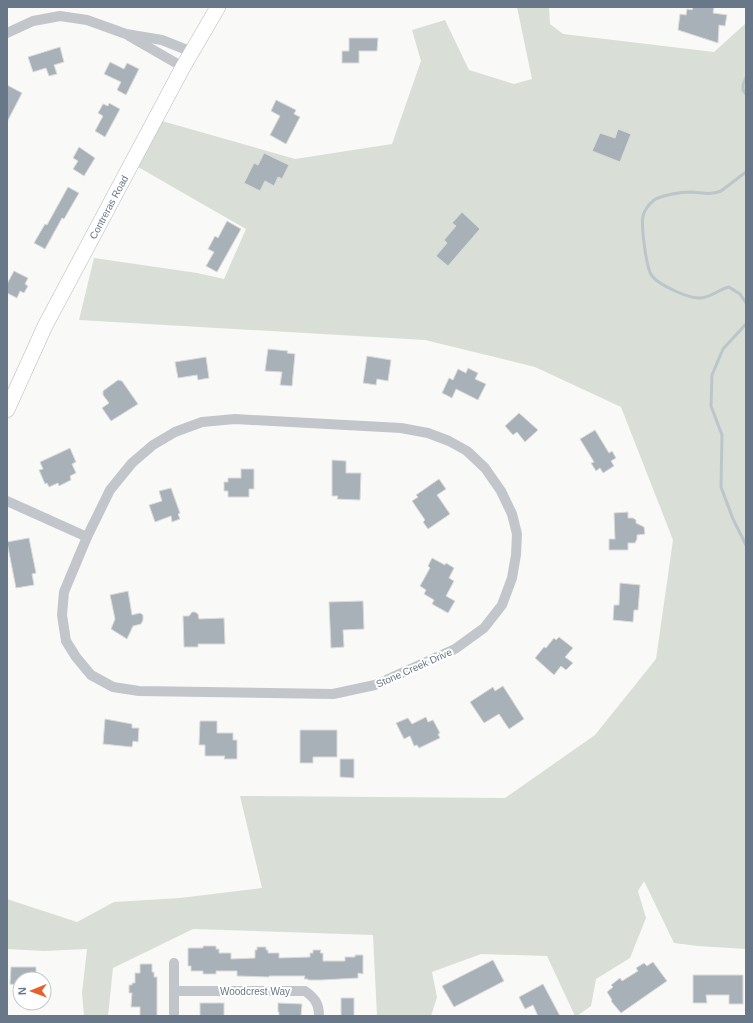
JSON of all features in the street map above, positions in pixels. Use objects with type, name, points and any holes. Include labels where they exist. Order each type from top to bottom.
[{"type":"street","name":"Contreras Road","points":[[7,410],[45,326],[183,67],[218,7]]},
{"type":"street","points":[[7,33],[32,21],[60,16],[87,20],[126,34],[162,40],[192,52]]},
{"type":"street","points":[[126,34],[183,67]]},
{"type":"street","name":"Stone Creek Drive","points":[[235,419],[401,428],[428,432],[449,440],[467,451],[485,468],[502,491],[512,514],[516,534],[516,556],[512,578],[502,605],[484,628],[455,649],[374,685],[333,694],[139,691],[113,687],[91,675],[76,657],[66,641],[62,615],[64,592],[87,537],[110,490],[132,463],[152,444],[175,432],[202,422],[235,419]]},
{"type":"street","points":[[7,501],[87,537]]},
{"type":"street","points":[[174,963],[174,1016]]},
{"type":"street","name":"Woodcrest Way","points":[[174,991],[305,991],[315,998],[319,1007],[319,1016]]},
{"type":"shaded area","points":[[517,7],[549,7],[550,24],[563,34],[714,52],[746,23],[746,949],[674,943],[644,881],[638,891],[646,918],[630,958],[596,979],[591,1006],[577,1016],[575,1016],[547,956],[481,954],[432,972],[437,997],[431,1016],[377,1016],[373,935],[193,929],[113,968],[108,1016],[84,1016],[82,993],[87,949],[44,951],[7,949],[7,899],[77,922],[114,902],[180,898],[262,888],[240,796],[505,798],[595,735],[656,659],[673,540],[621,407],[535,367],[425,340],[79,320],[94,258],[197,273],[224,279],[246,229],[138,167],[162,121],[295,159],[392,144],[421,61],[412,30],[445,20],[469,70],[514,84],[532,79]]},
{"type":"building","points":[[693,7],[714,7],[713,13],[727,15],[725,26],[719,25],[718,43],[678,30],[680,14],[686,15],[687,9],[692,10]]},
{"type":"building","points":[[349,38],[378,38],[377,51],[359,51],[359,63],[342,63],[342,51],[349,51]]},
{"type":"building","points":[[60,47],[64,62],[54,65],[57,74],[49,76],[46,68],[33,72],[28,57]]},
{"type":"building","points":[[110,62],[124,69],[127,63],[139,69],[126,95],[117,90],[121,82],[104,74]]},
{"type":"building","points":[[7,85],[22,93],[7,122]]},
{"type":"building","points":[[276,100],[296,110],[294,114],[300,117],[286,144],[270,135],[280,116],[271,111]]},
{"type":"building","points":[[109,103],[120,109],[105,137],[95,131],[103,116],[98,113],[103,104],[108,106]]},
{"type":"building","points":[[618,129],[631,134],[620,162],[592,151],[600,133],[615,138]]},
{"type":"building","points":[[79,147],[95,158],[84,176],[73,169],[78,161],[73,158]]},
{"type":"building","points":[[264,153],[289,165],[282,179],[278,177],[274,186],[265,181],[260,191],[244,183],[254,163],[258,165]]},
{"type":"building","points":[[68,187],[79,193],[64,219],[62,218],[45,249],[34,243],[45,224],[47,225]]},
{"type":"building","points":[[462,212],[480,229],[448,266],[436,256],[447,243],[444,240],[456,226],[452,223]]},
{"type":"building","points":[[227,221],[241,229],[217,272],[206,266],[214,252],[208,249],[215,236],[218,238]]},
{"type":"building","points":[[14,271],[28,278],[25,284],[28,286],[24,293],[20,291],[17,298],[7,293],[7,284]]},
{"type":"building","points":[[268,349],[288,351],[287,353],[295,354],[292,386],[280,385],[282,372],[265,371]]},
{"type":"building","points":[[367,356],[391,360],[388,381],[377,379],[376,385],[363,383]]},
{"type":"building","points":[[206,357],[209,378],[198,380],[197,375],[178,378],[175,362]]},
{"type":"building","points":[[468,368],[478,373],[475,379],[486,384],[478,400],[456,389],[452,398],[442,393],[449,378],[453,380],[458,369],[466,373]]},
{"type":"building","points":[[118,380],[122,381],[138,404],[111,421],[102,408],[109,403],[103,395],[103,391]]},
{"type":"building","points":[[519,413],[538,430],[525,442],[517,432],[513,435],[505,426]]},
{"type":"building","points":[[595,430],[609,453],[612,451],[616,458],[611,461],[614,466],[603,473],[600,468],[596,471],[591,463],[594,462],[580,439]]},
{"type":"building","points":[[70,448],[76,462],[72,464],[76,473],[70,476],[71,480],[59,486],[58,483],[49,487],[47,483],[45,484],[39,470],[43,469],[40,462]]},
{"type":"building","points":[[332,460],[346,461],[346,473],[361,473],[360,500],[337,499],[338,496],[332,496]]},
{"type":"building","points":[[241,469],[254,469],[254,489],[249,489],[249,497],[228,497],[228,491],[224,491],[224,482],[228,482],[228,478],[241,478]]},
{"type":"building","points":[[439,479],[446,489],[437,495],[450,514],[428,529],[423,522],[425,520],[412,501],[418,497],[416,495]]},
{"type":"building","points":[[171,488],[180,513],[178,514],[180,519],[172,522],[171,516],[155,522],[149,505],[162,501],[159,491]]},
{"type":"building","points":[[628,512],[628,518],[633,518],[636,520],[636,523],[644,527],[645,534],[637,535],[635,543],[628,543],[628,550],[609,550],[609,539],[615,539],[614,513]]},
{"type":"building","points":[[29,538],[36,573],[32,574],[34,585],[16,588],[7,542]]},
{"type":"building","points":[[432,558],[445,565],[446,563],[454,568],[449,578],[454,581],[446,596],[455,601],[448,613],[432,604],[434,600],[424,594],[426,590],[420,586],[430,568],[428,566]]},
{"type":"building","points":[[620,583],[640,585],[638,610],[634,610],[633,622],[613,620],[614,605],[619,605]]},
{"type":"building","points":[[128,591],[132,615],[140,613],[143,615],[143,620],[141,624],[133,626],[127,639],[111,629],[115,619],[110,595]]},
{"type":"building","points":[[363,601],[364,629],[343,630],[344,647],[331,648],[329,602]]},
{"type":"building","points":[[192,612],[198,614],[199,619],[224,618],[225,644],[198,644],[198,647],[184,647],[183,616],[189,616]]},
{"type":"building","points":[[559,637],[573,648],[565,657],[573,663],[566,670],[561,666],[554,675],[535,658],[554,638],[556,640]]},
{"type":"building","points":[[503,686],[524,719],[509,729],[499,714],[484,723],[470,702],[493,687],[495,691]]},
{"type":"building","points":[[426,717],[428,722],[433,720],[440,733],[438,734],[440,738],[419,748],[417,745],[414,746],[410,736],[404,739],[396,723],[408,718],[412,724]]},
{"type":"building","points":[[105,719],[132,724],[132,728],[139,728],[138,742],[133,741],[132,747],[103,744]]},
{"type":"building","points":[[200,721],[217,721],[217,733],[233,733],[233,740],[237,740],[237,759],[224,759],[225,756],[205,756],[205,745],[199,745]]},
{"type":"building","points":[[300,730],[337,730],[337,757],[313,757],[313,763],[300,763]]},
{"type":"building","points":[[340,759],[354,759],[354,778],[340,777]]},
{"type":"building","points":[[203,946],[216,946],[216,949],[219,949],[219,953],[231,953],[231,959],[255,958],[255,950],[257,950],[257,947],[266,947],[268,953],[279,953],[279,958],[310,957],[310,953],[313,953],[313,950],[321,950],[320,953],[323,953],[323,961],[345,961],[345,957],[363,955],[363,974],[358,973],[358,978],[308,980],[304,979],[305,976],[237,976],[237,971],[216,971],[216,974],[203,974],[203,971],[191,971],[191,966],[188,966],[188,948],[203,948]]},
{"type":"building","points":[[493,960],[504,981],[454,1007],[442,986]]},
{"type":"building","points":[[653,962],[667,981],[621,1013],[611,1001],[612,1000],[607,992],[613,987],[611,985],[620,978],[622,981],[638,971],[636,968],[644,963],[647,966]]},
{"type":"building","points":[[140,964],[152,964],[152,972],[154,972],[154,977],[157,977],[157,1016],[140,1016],[140,1007],[131,1007],[132,993],[129,993],[129,985],[135,983],[135,973],[140,973]]},
{"type":"building","points":[[11,967],[36,967],[36,971],[12,971],[12,984],[10,984]]},
{"type":"building","points":[[693,975],[743,975],[743,1004],[729,1004],[729,995],[706,995],[707,1003],[693,1003]]},
{"type":"building","points":[[543,984],[560,1016],[538,1016],[533,1005],[525,1009],[519,997]]},
{"type":"building","points":[[341,998],[354,998],[354,1016],[341,1016]]},
{"type":"building","points":[[200,1003],[224,1003],[224,1016],[200,1016]]},
{"type":"building","points":[[278,1003],[302,1004],[301,1016],[279,1016]]},
{"type":"waterway","points":[[746,77],[743,85],[743,90],[746,94]]},
{"type":"waterway","points":[[746,172],[721,191],[714,193],[691,192],[656,199],[650,204],[643,216],[644,247],[650,272],[656,280],[675,291],[696,298],[712,295],[729,287],[740,294],[746,303]]},
{"type":"waterway","points":[[746,324],[723,349],[712,375],[711,406],[722,435],[721,487],[733,519],[746,545]]}]
